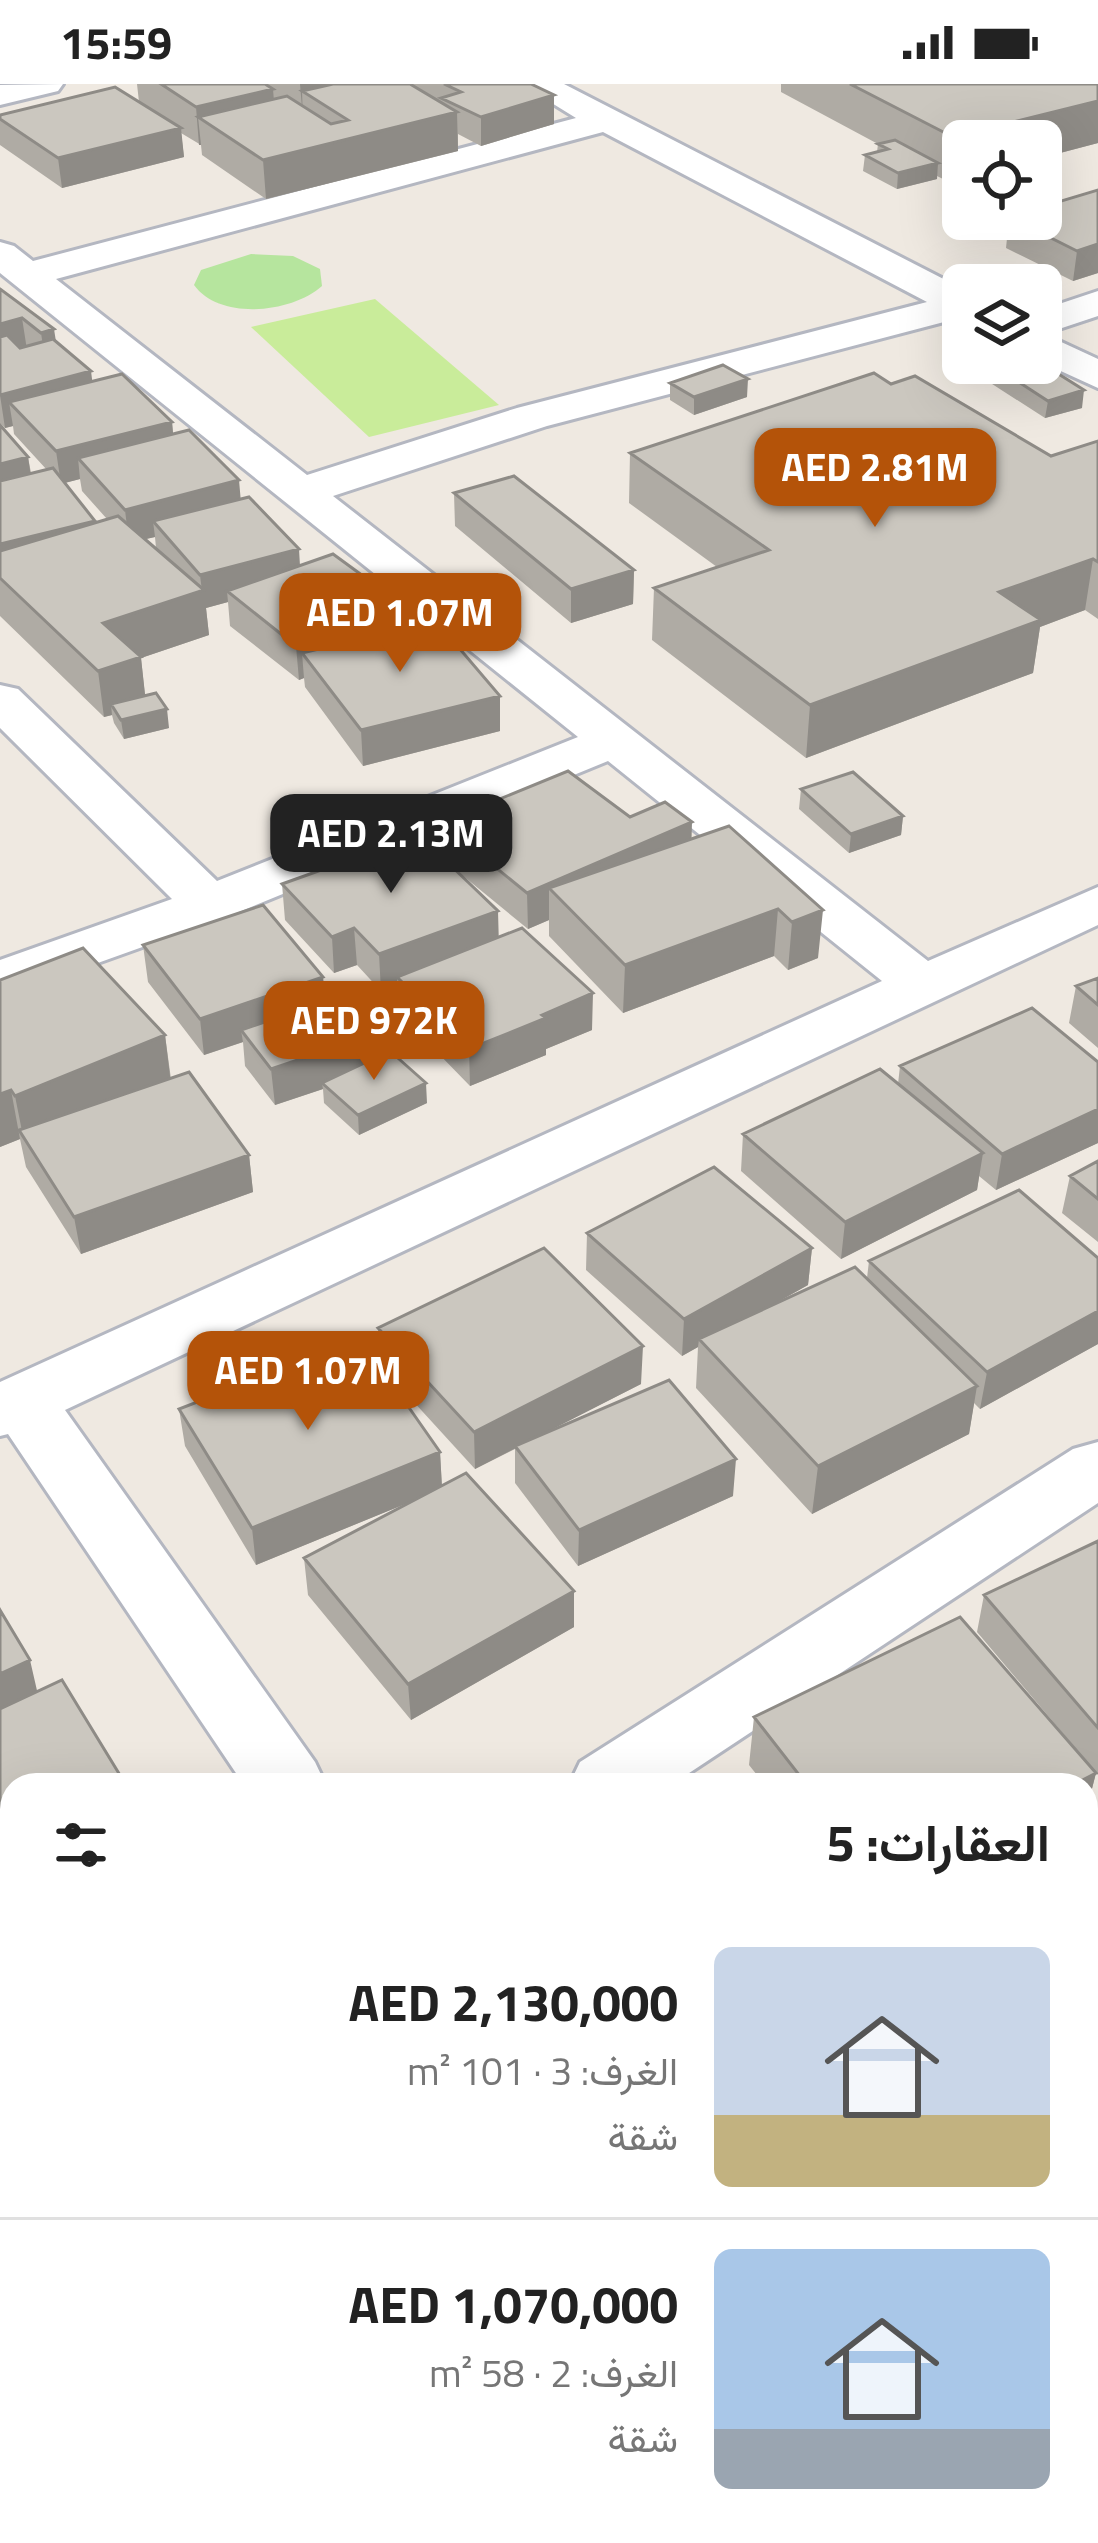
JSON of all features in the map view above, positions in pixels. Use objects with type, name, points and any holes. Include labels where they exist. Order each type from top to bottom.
[{"type":"street","points":[[0,94],[46,84]]},
{"type":"street","points":[[538,84],[942,295]]},
{"type":"street","points":[[14,264],[591,112],[628,89]]},
{"type":"street","points":[[14,264],[923,985]]},
{"type":"street","points":[[1062,316],[1098,304]]},
{"type":"street","points":[[300,492],[532,417],[942,310]]},
{"type":"street","points":[[1062,357],[1098,376]]},
{"type":"street","points":[[0,700],[209,904]]},
{"type":"street","points":[[0,980],[209,904],[614,740]]},
{"type":"street","points":[[278,1773],[11,1406],[1098,904]]},
{"type":"street","points":[[627,1773],[1098,1468]]},
{"type":"green space","points":[[251,254],[293,256],[320,269],[322,286],[293,302],[256,309],[221,304],[194,285],[201,270]]},
{"type":"green space","points":[[375,299],[499,405],[369,437],[251,327]]},
{"type":"building","points":[[161,84],[265,84],[273,89],[196,107]]},
{"type":"building","points":[[333,84],[410,84],[457,112],[263,160],[198,117],[287,96],[331,124],[348,120],[302,91]]},
{"type":"building","points":[[444,84],[531,84],[554,95],[481,117],[441,98],[461,92]]},
{"type":"building","points":[[850,84],[1098,84],[1098,101],[1021,120],[942,120],[942,131]]},
{"type":"building","points":[[115,87],[181,128],[58,158],[0,119],[0,115]]},
{"type":"building","points":[[895,140],[938,163],[898,173],[865,155],[888,149],[878,144]]},
{"type":"building","points":[[1098,190],[1098,244],[1077,251],[1055,240],[1062,240],[1062,201]]},
{"type":"building","points":[[0,289],[54,329],[41,333],[22,318],[0,324]]},
{"type":"building","points":[[7,335],[20,348],[53,339],[91,371],[0,395],[0,337]]},
{"type":"building","points":[[723,365],[748,379],[694,397],[670,383]]},
{"type":"building","points":[[874,373],[891,384],[915,376],[1051,456],[1098,441],[1098,562],[1093,559],[999,592],[1041,620],[810,705],[654,588],[769,550],[630,453]]},
{"type":"building","points":[[122,374],[172,422],[56,451],[9,402]]},
{"type":"building","points":[[1062,376],[1084,390],[1048,401],[1022,384],[1062,384]]},
{"type":"building","points":[[0,425],[28,457],[0,464]]},
{"type":"building","points":[[189,430],[239,480],[125,510],[78,458]]},
{"type":"building","points":[[53,468],[95,521],[0,544],[0,481]]},
{"type":"building","points":[[514,476],[634,570],[571,589],[454,493]]},
{"type":"building","points":[[249,497],[299,549],[200,575],[153,521]]},
{"type":"building","points":[[118,516],[204,590],[103,623],[141,657],[98,671],[0,578],[0,551]]},
{"type":"building","points":[[333,554],[385,592],[402,586],[422,600],[296,646],[227,591]]},
{"type":"building","points":[[436,621],[500,696],[361,730],[302,653]]},
{"type":"building","points":[[156,693],[167,709],[121,720],[111,704]]},
{"type":"building","points":[[568,771],[630,817],[665,802],[692,822],[527,893],[441,823]]},
{"type":"building","points":[[853,772],[903,816],[851,834],[801,789]]},
{"type":"building","points":[[729,826],[823,910],[792,922],[778,909],[625,965],[549,888]]},
{"type":"building","points":[[419,835],[498,911],[379,954],[354,928],[332,937],[282,884]]},
{"type":"building","points":[[263,905],[323,977],[200,1019],[143,945]]},
{"type":"building","points":[[522,928],[593,993],[469,1049],[397,977]]},
{"type":"building","points":[[83,948],[165,1035],[15,1096],[11,1090],[0,1094],[0,980]]},
{"type":"building","points":[[1098,978],[1098,1005],[1076,986]]},
{"type":"building","points":[[350,993],[381,1032],[271,1069],[241,1030]]},
{"type":"building","points":[[1032,1008],[1098,1062],[1098,1109],[1002,1154],[900,1066]]},
{"type":"building","points":[[390,1051],[426,1083],[358,1115],[322,1083]]},
{"type":"building","points":[[880,1069],[983,1153],[845,1222],[743,1134]]},
{"type":"building","points":[[189,1072],[249,1155],[74,1217],[19,1130]]},
{"type":"building","points":[[1098,1161],[1098,1199],[1070,1176]]},
{"type":"building","points":[[714,1167],[812,1248],[684,1319],[587,1233]]},
{"type":"building","points":[[1019,1190],[1098,1258],[1098,1311],[987,1372],[869,1261]]},
{"type":"building","points":[[544,1248],[643,1346],[474,1432],[378,1328]]},
{"type":"building","points":[[855,1267],[977,1386],[818,1466],[699,1339]]},
{"type":"building","points":[[361,1339],[440,1452],[252,1528],[179,1409]]},
{"type":"building","points":[[669,1380],[736,1459],[579,1530],[515,1446]]},
{"type":"building","points":[[466,1473],[574,1591],[408,1684],[304,1558]]},
{"type":"building","points":[[1098,1541],[1098,1728],[984,1595]]},
{"type":"building","points":[[0,1610],[30,1660],[0,1674]]},
{"type":"building","points":[[960,1617],[1096,1773],[798,1773],[754,1717]]},
{"type":"building","points":[[62,1680],[119,1773],[0,1773],[0,1709]]}]
